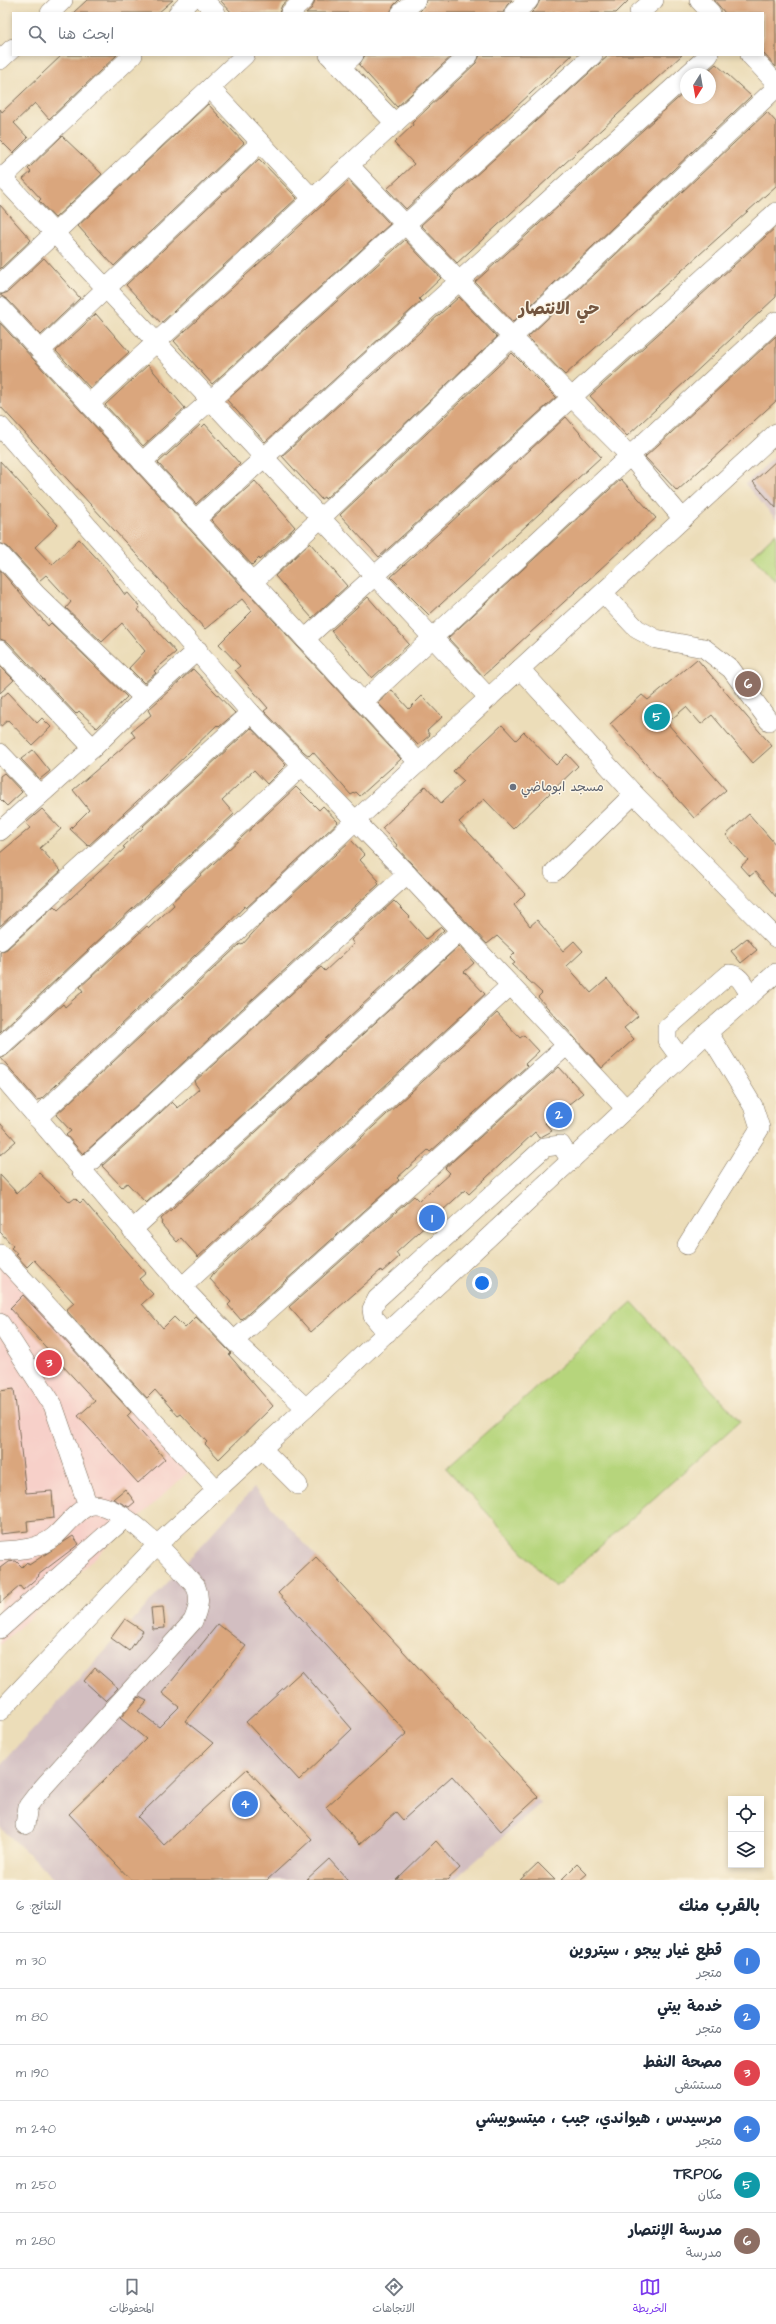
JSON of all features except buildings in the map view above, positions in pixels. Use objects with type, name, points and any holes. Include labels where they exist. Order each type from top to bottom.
[{"type":"street","points":[[51,12],[64,0]]},
{"type":"street","points":[[179,12],[192,0]]},
{"type":"street","points":[[204,0],[215,12]]},
{"type":"street","points":[[291,12],[304,0]]},
{"type":"street","points":[[402,12],[416,0]]},
{"type":"street","points":[[515,12],[529,0]]},
{"type":"street","points":[[640,12],[654,0]]},
{"type":"street","points":[[699,0],[710,12]]},
{"type":"street","points":[[0,60],[12,49]]},
{"type":"street","points":[[132,56],[1,178],[489,698]]},
{"type":"street","points":[[0,284],[244,56]]},
{"type":"street","points":[[89,404],[468,56]]},
{"type":"street","points":[[142,462],[592,56]]},
{"type":"street","points":[[695,68],[708,56]]},
{"type":"street","points":[[751,56],[776,83]]},
{"type":"street","points":[[341,59],[395,123]]},
{"type":"street","points":[[195,520],[680,81]]},
{"type":"street","points":[[210,88],[260,144],[312,198]]},
{"type":"street","points":[[253,582],[776,88]]},
{"type":"street","points":[[40,351],[260,144]]},
{"type":"street","points":[[349,165],[512,337],[630,456],[684,519]]},
{"type":"street","points":[[305,638],[776,212]]},
{"type":"street","points":[[0,307],[419,763]]},
{"type":"street","points":[[363,702],[776,321]]},
{"type":"street","points":[[0,426],[198,650],[251,713],[407,874],[626,1109]]},
{"type":"street","points":[[37,1118],[355,821],[776,434]]},
{"type":"street","points":[[0,554],[36,594],[144,698]]},
{"type":"street","points":[[603,593],[637,629],[656,639],[704,648],[731,669],[769,721]]},
{"type":"street","points":[[0,650],[93,748]]},
{"type":"street","points":[[0,832],[40,794],[93,748],[144,698],[198,650]]},
{"type":"street","points":[[520,669],[634,794],[776,938]]},
{"type":"street","points":[[0,940],[251,713]]},
{"type":"street","points":[[0,753],[40,794]]},
{"type":"street","points":[[0,1047],[302,766]]},
{"type":"street","points":[[554,872],[634,794]]},
{"type":"street","points":[[81,1170],[407,874]]},
{"type":"street","points":[[132,1230],[460,931]]},
{"type":"street","points":[[0,1711],[158,1544],[387,1333],[708,1032],[776,973]]},
{"type":"street","points":[[680,1058],[667,1040],[667,1028],[729,974],[734,974],[739,977],[750,995]]},
{"type":"street","points":[[182,1287],[511,984]]},
{"type":"street","points":[[687,1246],[760,1128],[753,1106],[708,1032]]},
{"type":"street","points":[[234,1341],[566,1046]]},
{"type":"street","points":[[0,1074],[182,1287],[234,1341],[306,1408]]},
{"type":"street","points":[[387,1333],[373,1316],[372,1309],[377,1300],[545,1147],[561,1145],[571,1161]]},
{"type":"street","points":[[455,1228],[474,1251]]},
{"type":"street","points":[[0,1254],[216,1489]]},
{"type":"street","points":[[0,1323],[53,1405],[88,1506]]},
{"type":"street","points":[[262,1449],[298,1484]]},
{"type":"street","points":[[0,1551],[24,1550],[44,1543],[88,1506],[104,1506],[125,1518],[158,1544],[196,1587],[199,1595],[197,1612],[193,1621],[38,1793],[28,1806],[25,1825]]},
{"type":"street","points":[[0,1629],[125,1518]]},
{"type":"shaded area","points":[[776,456],[776,519],[745,484]]},
{"type":"shaded area","points":[[0,1261],[196,1465],[0,1645]]},
{"type":"shaded area","points":[[254,1488],[541,1803],[454,1880],[56,1880],[0,1827],[0,1766]]},
{"type":"green space","points":[[776,533],[776,582],[752,556]]},
{"type":"green space","points":[[632,1302],[740,1421],[555,1587],[446,1468]]},
{"type":"place","name":"مدرسة الإنتصار","points":[[748,684]]},
{"type":"place","name":"TRP06","points":[[657,717]]},
{"type":"place","name":"مسجد ابوماضي","points":[[513,787]]},
{"type":"place","name":"خدمة بيتي","points":[[559,1115]]},
{"type":"place","name":"قطع غيار بيجو ، سيتروين","points":[[432,1218]]},
{"type":"place","name":"مصحة النفط","points":[[49,1363]]},
{"type":"place","name":"مرسيدس ، هيواندي، جيب ، ميتسوبيشي","points":[[245,1804]]},
{"type":"district","name":"حي الانتصار","points":[[559,309]]}]
